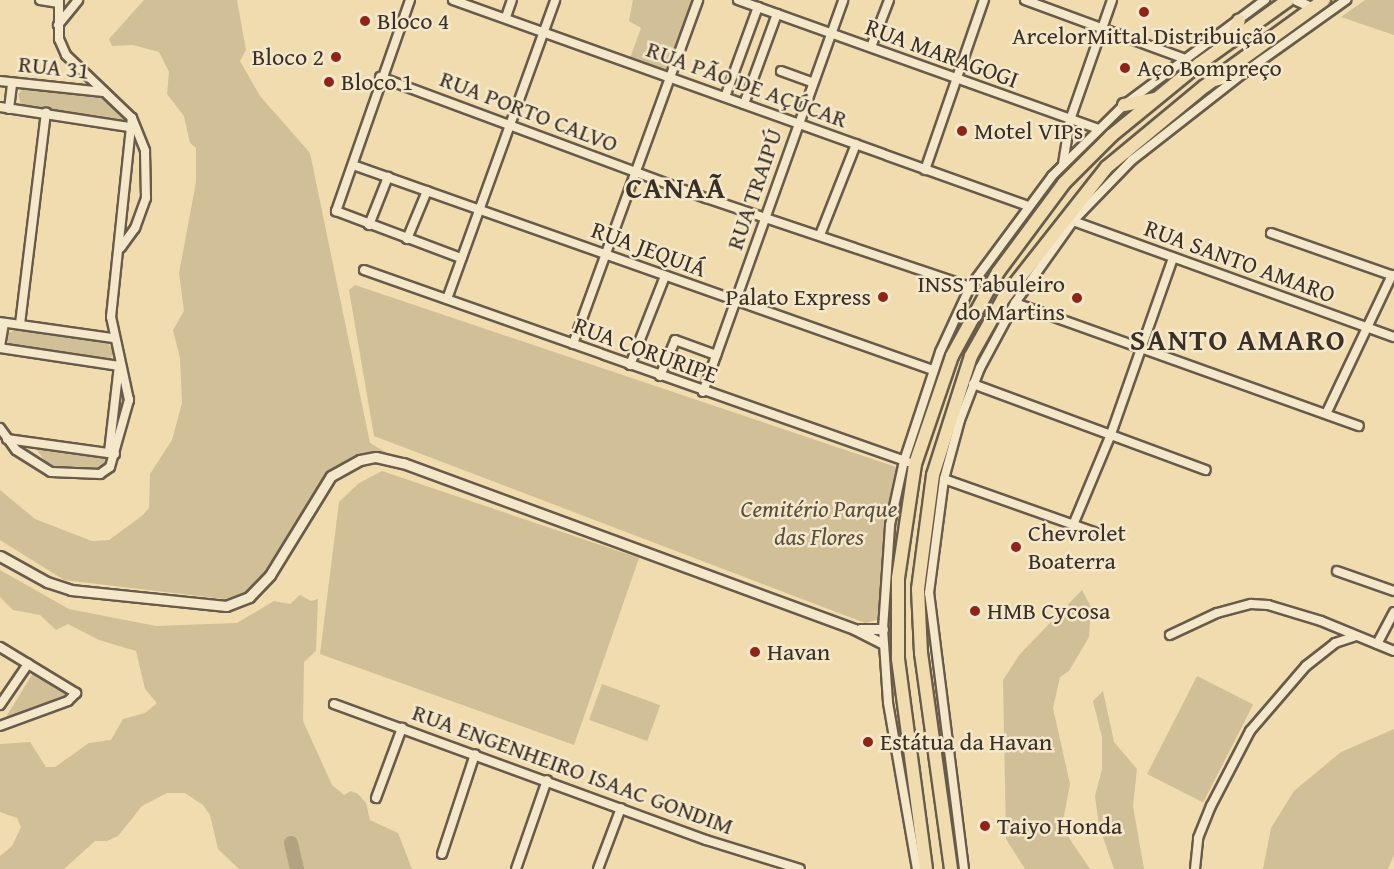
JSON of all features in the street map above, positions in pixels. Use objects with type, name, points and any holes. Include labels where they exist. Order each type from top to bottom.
[{"type":"highway","points":[[926,869],[912,804],[896,610],[910,462],[952,356],[998,272],[1064,183],[1156,99],[1288,0]]},
{"type":"highway","points":[[951,869],[922,662],[918,589],[928,499],[952,410],[986,327],[1063,218],[1107,167],[1205,86],[1324,0]]},
{"type":"highway","points":[[1232,42],[1239,20]]},
{"type":"highway","points":[[1124,105],[1156,99]]},
{"type":"street","points":[[40,0],[59,1],[58,25],[66,55],[135,125],[147,167],[146,198],[135,228],[121,249]]},
{"type":"street","points":[[58,25],[78,0]]},
{"type":"street","points":[[410,0],[380,77],[353,165],[336,211],[461,258]]},
{"type":"street","name":"RUA PÃO DE AÇÚCAR","points":[[453,0],[506,17],[1028,206]]},
{"type":"street","points":[[506,17],[512,0]]},
{"type":"street","points":[[447,299],[555,0]]},
{"type":"street","points":[[573,344],[698,0]]},
{"type":"street","name":"RUA MARAGOGI","points":[[738,0],[956,80],[1099,129]]},
{"type":"street","name":"RUA TRAIPÚ","points":[[703,392],[843,0]]},
{"type":"street","points":[[871,47],[889,0]]},
{"type":"street","points":[[925,170],[984,0]]},
{"type":"street","points":[[1025,0],[1183,58]]},
{"type":"street","points":[[1063,164],[1070,120],[1112,0]]},
{"type":"street","points":[[917,869],[912,804],[888,702],[882,644],[889,530],[910,462],[933,370],[970,287],[1028,206],[1063,164],[1124,105],[1183,58],[1265,0]]},
{"type":"street","points":[[1296,0],[1313,8]]},
{"type":"street","points":[[964,869],[929,593],[945,479],[973,384],[1015,303],[1073,221],[1132,160],[1242,74],[1346,0]]},
{"type":"street","points":[[725,97],[758,7]]},
{"type":"street","points":[[744,104],[777,14]]},
{"type":"street","points":[[781,71],[812,82]]},
{"type":"street","points":[[1205,86],[1242,74]]},
{"type":"street","name":"RUA PORTO CALVO","points":[[380,77],[634,172],[970,287]]},
{"type":"street","name":"RUA 31","points":[[0,81],[104,92]]},
{"type":"street","points":[[9,109],[12,83]]},
{"type":"street","points":[[0,107],[135,125]]},
{"type":"street","points":[[20,324],[46,113]]},
{"type":"street","points":[[112,453],[129,400],[119,352],[113,338],[111,317],[135,125]]},
{"type":"street","points":[[820,235],[856,144]]},
{"type":"street","name":"RUA JEQUIÁ","points":[[353,165],[933,370]]},
{"type":"street","points":[[369,225],[388,177]]},
{"type":"street","points":[[407,238],[427,191]]},
{"type":"street","name":"RUA SANTO AMARO","points":[[1073,221],[1394,337]]},
{"type":"street","points":[[1270,233],[1393,276],[1326,414]]},
{"type":"street","points":[[1073,525],[1111,434],[1173,258]]},
{"type":"street","name":"RUA CORURIPE","points":[[364,270],[703,392],[910,462]]},
{"type":"street","points":[[630,365],[665,276]]},
{"type":"street","points":[[1015,303],[1359,426]]},
{"type":"street","points":[[113,338],[2,322],[0,347],[119,366]]},
{"type":"street","points":[[660,376],[672,344],[679,340],[716,355]]},
{"type":"street","points":[[0,428],[7,439],[31,462],[51,472],[100,474],[110,467],[119,352]]},
{"type":"street","points":[[973,384],[1206,470]]},
{"type":"street","points":[[7,439],[112,453]]},
{"type":"street","points":[[0,556],[47,582],[71,590],[226,606],[249,597],[270,575],[332,476],[360,460],[376,457],[854,629],[882,644]]},
{"type":"street","points":[[945,479],[1105,536]]},
{"type":"street","points":[[1337,571],[1394,591]]},
{"type":"street","points":[[1170,635],[1217,613],[1258,604],[1321,621],[1354,637],[1394,651]]},
{"type":"street","points":[[1377,644],[1394,612]]},
{"type":"street","points":[[854,629],[883,629]]},
{"type":"street","points":[[1195,869],[1198,838],[1211,806],[1250,731],[1306,666],[1335,643],[1354,637]]},
{"type":"street","points":[[0,647],[72,687],[76,695],[68,701],[0,726]]},
{"type":"street","points":[[0,705],[28,664]]},
{"type":"street","name":"RUA ENGENHEIRO ISAAC GONDIM","points":[[334,704],[621,808],[800,869]]},
{"type":"street","points":[[376,798],[402,728]]},
{"type":"street","points":[[442,854],[475,754]]},
{"type":"street","points":[[516,869],[547,780]]},
{"type":"street","points":[[598,869],[621,808]]},
{"type":"green space","points":[[144,0],[237,0],[246,50],[240,61],[260,96],[310,153],[370,443],[394,457],[367,453],[336,468],[316,491],[261,582],[240,595],[224,599],[64,580],[0,540],[0,490],[35,519],[92,541],[109,540],[143,515],[149,508],[150,474],[172,440],[182,403],[180,358],[173,330],[184,311],[179,273],[196,182],[196,148],[190,143],[184,116],[167,94],[169,72],[159,52],[133,45],[112,46],[109,39]]},
{"type":"green space","points":[[633,0],[693,0],[666,71],[630,58],[641,28],[629,21]]},
{"type":"green space","points":[[1365,0],[1394,0],[1394,35],[1341,17]]},
{"type":"green space","points":[[25,87],[109,99],[131,121],[21,105],[18,94]]},
{"type":"green space","name":"Cemitério Parque das Flores","points":[[355,285],[911,472],[889,612],[881,619],[865,623],[374,436],[349,290]]},
{"type":"green space","points":[[18,328],[107,342],[115,353],[108,360],[13,347],[7,341],[7,334]]},
{"type":"green space","points":[[33,444],[111,456],[106,466],[81,472],[48,466]]},
{"type":"green space","points":[[382,471],[639,558],[574,745],[320,654],[339,502],[359,483]]},
{"type":"green space","points":[[0,570],[69,609],[156,626],[237,623],[274,601],[290,604],[300,595],[311,601],[318,599],[316,651],[304,662],[303,721],[332,785],[344,795],[351,791],[358,794],[366,803],[370,820],[398,833],[412,869],[239,869],[218,849],[210,815],[203,805],[185,793],[167,793],[142,806],[118,836],[107,841],[95,841],[64,869],[0,869],[0,856],[12,846],[21,827],[17,818],[0,812],[0,744],[30,742],[46,767],[55,767],[89,743],[111,740],[123,719],[145,713],[157,703],[145,689],[136,651],[99,640],[68,624],[56,630],[40,615],[13,610],[0,597]]},
{"type":"green space","points":[[1082,590],[1091,607],[1089,637],[1069,671],[1060,677],[1053,708],[1070,784],[1063,821],[1069,838],[1090,869],[1025,869],[1006,839],[1003,680],[1020,654]]},
{"type":"green space","points":[[35,670],[71,688],[74,696],[1,725]]},
{"type":"green space","points":[[1197,676],[1253,705],[1203,803],[1147,774]]},
{"type":"green space","points":[[602,684],[660,705],[647,741],[589,720]]},
{"type":"green space","points":[[1103,691],[1114,742],[1137,769],[1133,806],[1144,869],[1114,869],[1099,826],[1095,796],[1102,769],[1102,737],[1093,701]]},
{"type":"green space","points":[[1394,729],[1394,855],[1388,869],[1263,869],[1271,828],[1294,791],[1341,752]]},
{"type":"waterway","points":[[291,843],[297,869]]},
{"type":"place","name":"ArcelorMittal Distribuição","points":[[1144,12]]},
{"type":"place","name":"Bloco 4","points":[[365,21]]},
{"type":"place","name":"Bloco 2","points":[[336,57]]},
{"type":"place","name":"Aço Bompreço","points":[[1125,68]]},
{"type":"place","name":"Bloco 1","points":[[329,82]]},
{"type":"place","name":"Motel VIPs","points":[[962,131]]},
{"type":"place","name":"Palato Express","points":[[883,297]]},
{"type":"place","name":"INSS Tabuleiro do Martins","points":[[1077,298]]},
{"type":"place","name":"Chevrolet Boaterra","points":[[1016,547]]},
{"type":"place","name":"HMB Cycosa","points":[[975,611]]},
{"type":"place","name":"Havan","points":[[755,652]]},
{"type":"place","name":"Estátua da Havan","points":[[868,742]]},
{"type":"place","name":"Taiyo Honda","points":[[985,826]]},
{"type":"district","name":"CANAÃ","points":[[676,187]]},
{"type":"district","name":"SANTO AMARO","points":[[1238,339]]}]
